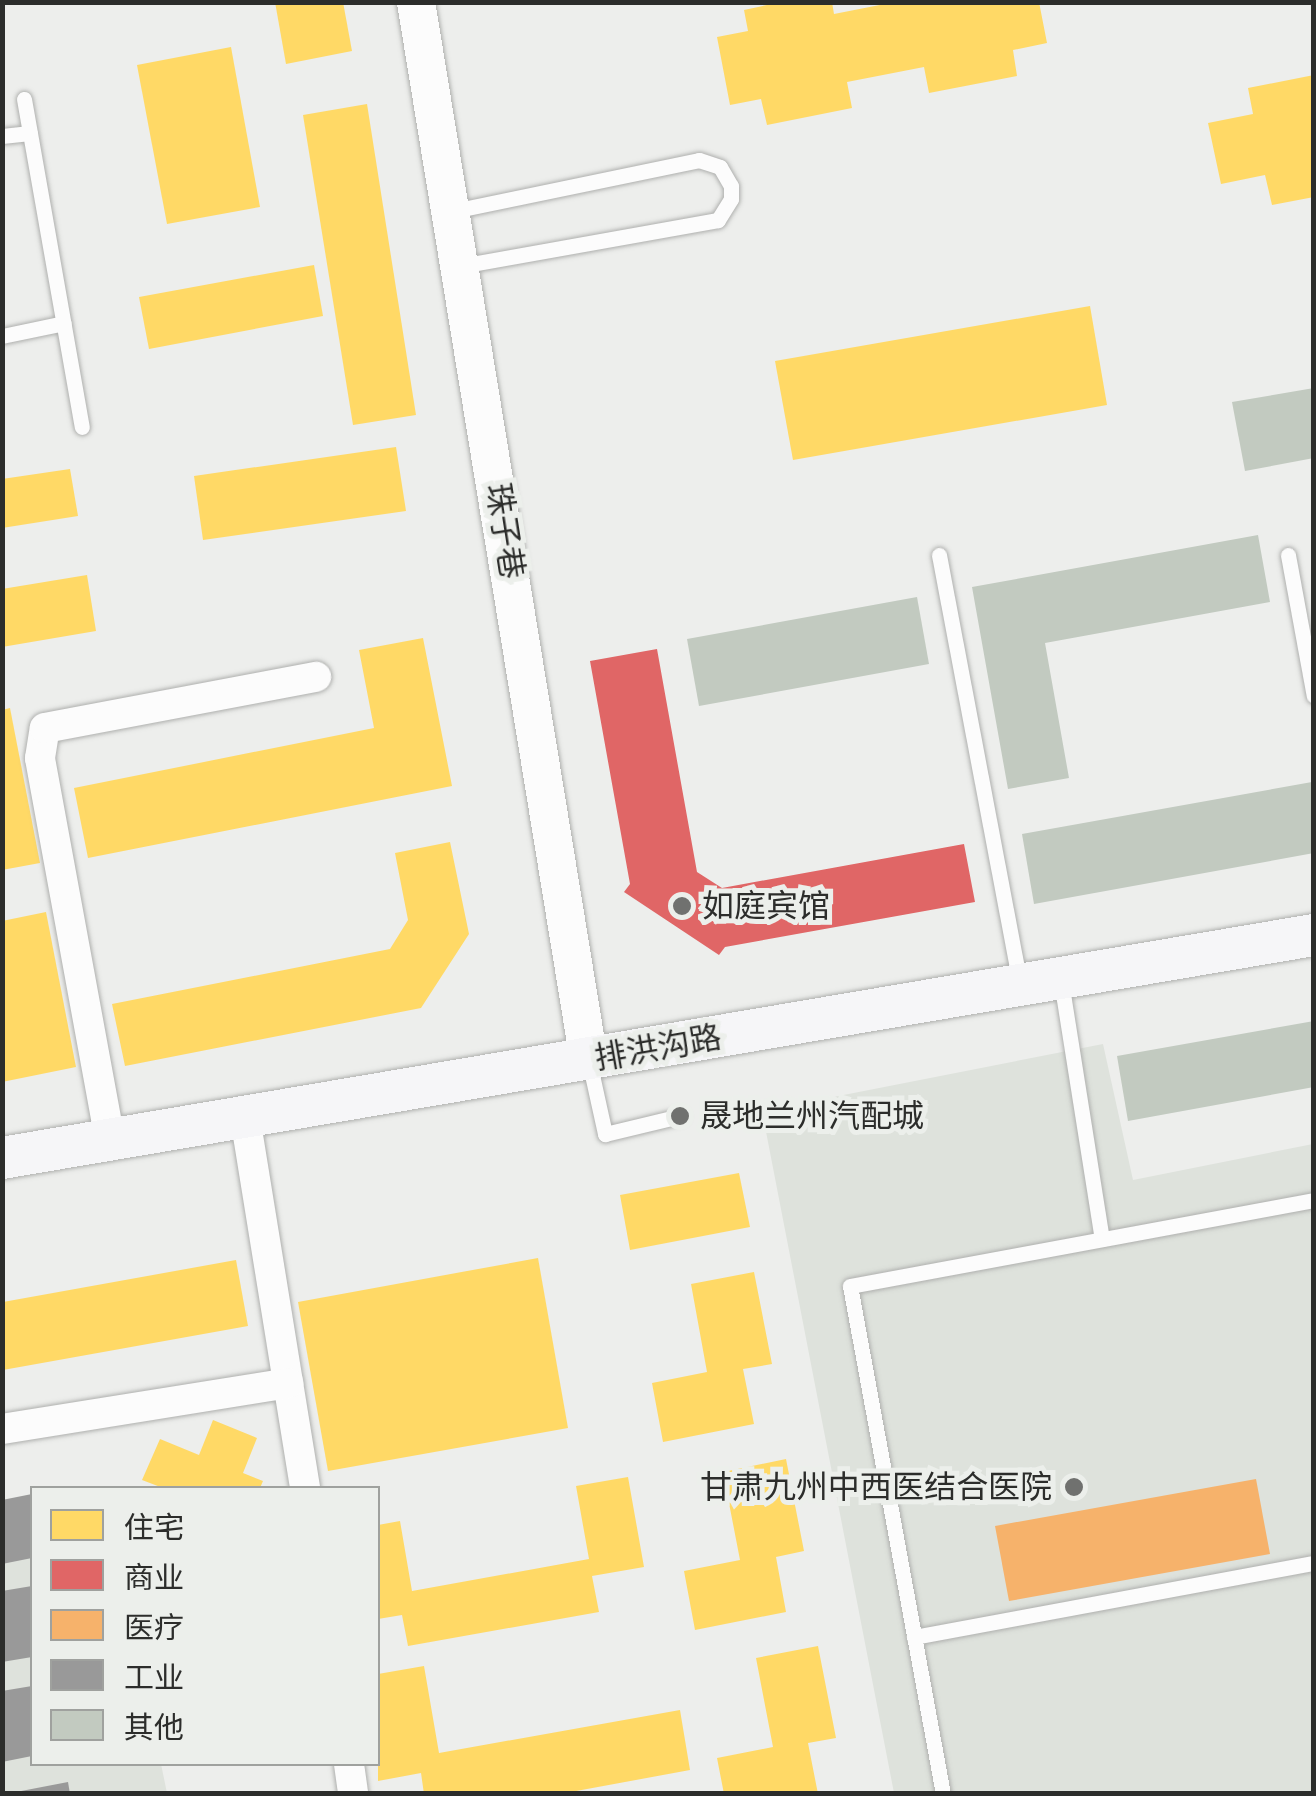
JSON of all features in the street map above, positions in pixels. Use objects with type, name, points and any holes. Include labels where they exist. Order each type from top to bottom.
[{"type":"main road","name":"排洪沟路","points":[[2,1158],[1314,935]]},
{"type":"street","name":"珠子巷","points":[[416,2],[588,1060]]},
{"type":"street","points":[[110,1140],[40,758],[45,728],[316,677]]},
{"type":"street","points":[[246,1118],[305,1486]]},
{"type":"street","points":[[2,1429],[288,1383]]},
{"type":"street","points":[[349,1766],[354,1794]]},
{"type":"lane","points":[[24,99],[82,427]]},
{"type":"lane","points":[[2,136],[30,132]]},
{"type":"lane","points":[[451,212],[699,160],[720,168],[731,186],[732,199],[718,220],[460,266]]},
{"type":"lane","points":[[2,336],[64,324]]},
{"type":"lane","points":[[1288,554],[1314,696]]},
{"type":"lane","points":[[939,555],[1102,1239]]},
{"type":"lane","points":[[588,1060],[605,1134],[680,1116]]},
{"type":"lane","points":[[943,1794],[850,1286],[1314,1200]]},
{"type":"lane","points":[[914,1637],[1314,1563]]},
{"type":"shaded area","name":"甘肃九州中西医结合医院","points":[[1103,1044],[1133,1180],[1313,1144],[1313,1793],[894,1793],[762,1111]]},
{"type":"shaded area","points":[[30,1528],[30,1766],[161,1766],[167,1793],[3,1793],[2,1532]]},
{"type":"building: 住宅","points":[[275,2],[343,2],[352,51],[286,64]]},
{"type":"building: 住宅","points":[[781,2],[832,2],[834,14],[895,2],[1039,2],[1047,43],[1013,50],[1017,76],[929,93],[924,67],[847,82],[852,108],[767,125],[761,99],[730,105],[717,37],[748,31],[744,10]]},
{"type":"building: 住宅","points":[[231,47],[260,207],[167,224],[137,65]]},
{"type":"building: 住宅","points":[[1314,75],[1314,197],[1272,205],[1265,175],[1221,184],[1208,123],[1253,114],[1248,88]]},
{"type":"building: 住宅","points":[[367,104],[416,415],[353,425],[303,115]]},
{"type":"building: 住宅","points":[[314,265],[323,316],[149,349],[139,297]]},
{"type":"building: 住宅","points":[[1090,306],[1107,405],[793,460],[775,361]]},
{"type":"building: 住宅","points":[[396,447],[406,511],[203,540],[194,476]]},
{"type":"building: 住宅","points":[[70,469],[78,516],[2,528],[2,479]]},
{"type":"building: 住宅","points":[[87,575],[96,631],[2,647],[2,589]]},
{"type":"building: 住宅","points":[[423,638],[452,786],[88,858],[74,788],[374,728],[359,650]]},
{"type":"building: 住宅","points":[[10,708],[40,863],[2,870],[2,710]]},
{"type":"building: 住宅","points":[[450,842],[469,934],[421,1008],[125,1066],[112,1004],[390,949],[408,920],[395,853]]},
{"type":"building: 住宅","points":[[46,912],[76,1067],[2,1082],[2,921]]},
{"type":"building: 住宅","points":[[739,1173],[750,1227],[630,1250],[620,1195]]},
{"type":"building: 住宅","points":[[538,1258],[568,1428],[328,1471],[298,1302]]},
{"type":"building: 住宅","points":[[236,1260],[248,1326],[3,1370],[3,1302]]},
{"type":"building: 住宅","points":[[754,1272],[772,1364],[743,1369],[754,1424],[663,1442],[652,1383],[707,1372],[691,1284]]},
{"type":"building: 住宅","points":[[213,1420],[257,1438],[243,1473],[263,1481],[261,1486],[158,1486],[142,1480],[160,1439],[199,1455]]},
{"type":"building: 住宅","points":[[786,1459],[804,1551],[776,1557],[786,1612],[695,1630],[684,1571],[740,1560],[723,1472]]},
{"type":"building: 住宅","points":[[628,1477],[644,1567],[592,1576],[599,1612],[408,1646],[402,1615],[380,1619],[380,1525],[400,1521],[412,1591],[589,1559],[576,1486]]},
{"type":"building: 住宅","points":[[818,1646],[836,1738],[808,1743],[818,1794],[724,1794],[717,1758],[773,1747],[756,1658]]},
{"type":"building: 住宅","points":[[424,1666],[439,1753],[680,1710],[690,1770],[560,1794],[424,1794],[421,1773],[378,1781],[380,1674]]},
{"type":"building: 商业","points":[[657,649],[697,872],[722,888],[964,844],[975,902],[725,947],[719,955],[624,892],[630,884],[590,661]]},
{"type":"building: 医疗","points":[[1256,1479],[1270,1554],[1009,1601],[995,1526]]},
{"type":"building: 工业","points":[[30,1494],[30,1558],[2,1564],[2,1500]]},
{"type":"building: 工业","points":[[30,1586],[30,1657],[2,1662],[2,1591]]},
{"type":"building: 工业","points":[[30,1686],[30,1756],[2,1762],[2,1691]]},
{"type":"building: 工业","points":[[68,1782],[70,1794],[16,1794],[16,1792]]},
{"type":"building: 其他","points":[[1314,388],[1314,458],[1245,471],[1232,402]]},
{"type":"building: 其他","points":[[1258,535],[1270,602],[1045,643],[1069,778],[1008,789],[972,587]]},
{"type":"building: 其他","points":[[917,597],[929,664],[699,706],[687,639]]},
{"type":"building: 其他","points":[[1312,782],[1314,853],[1034,904],[1022,834]]},
{"type":"building: 其他","points":[[1314,1021],[1314,1087],[1128,1121],[1117,1056]]},
{"type":"place","name":"如庭宾馆","points":[[682,906]]},
{"type":"place","name":"晟地兰州汽配城","points":[[680,1116]]},
{"type":"place","name":"甘肃九州中西医结合医院","points":[[1074,1487]]}]
